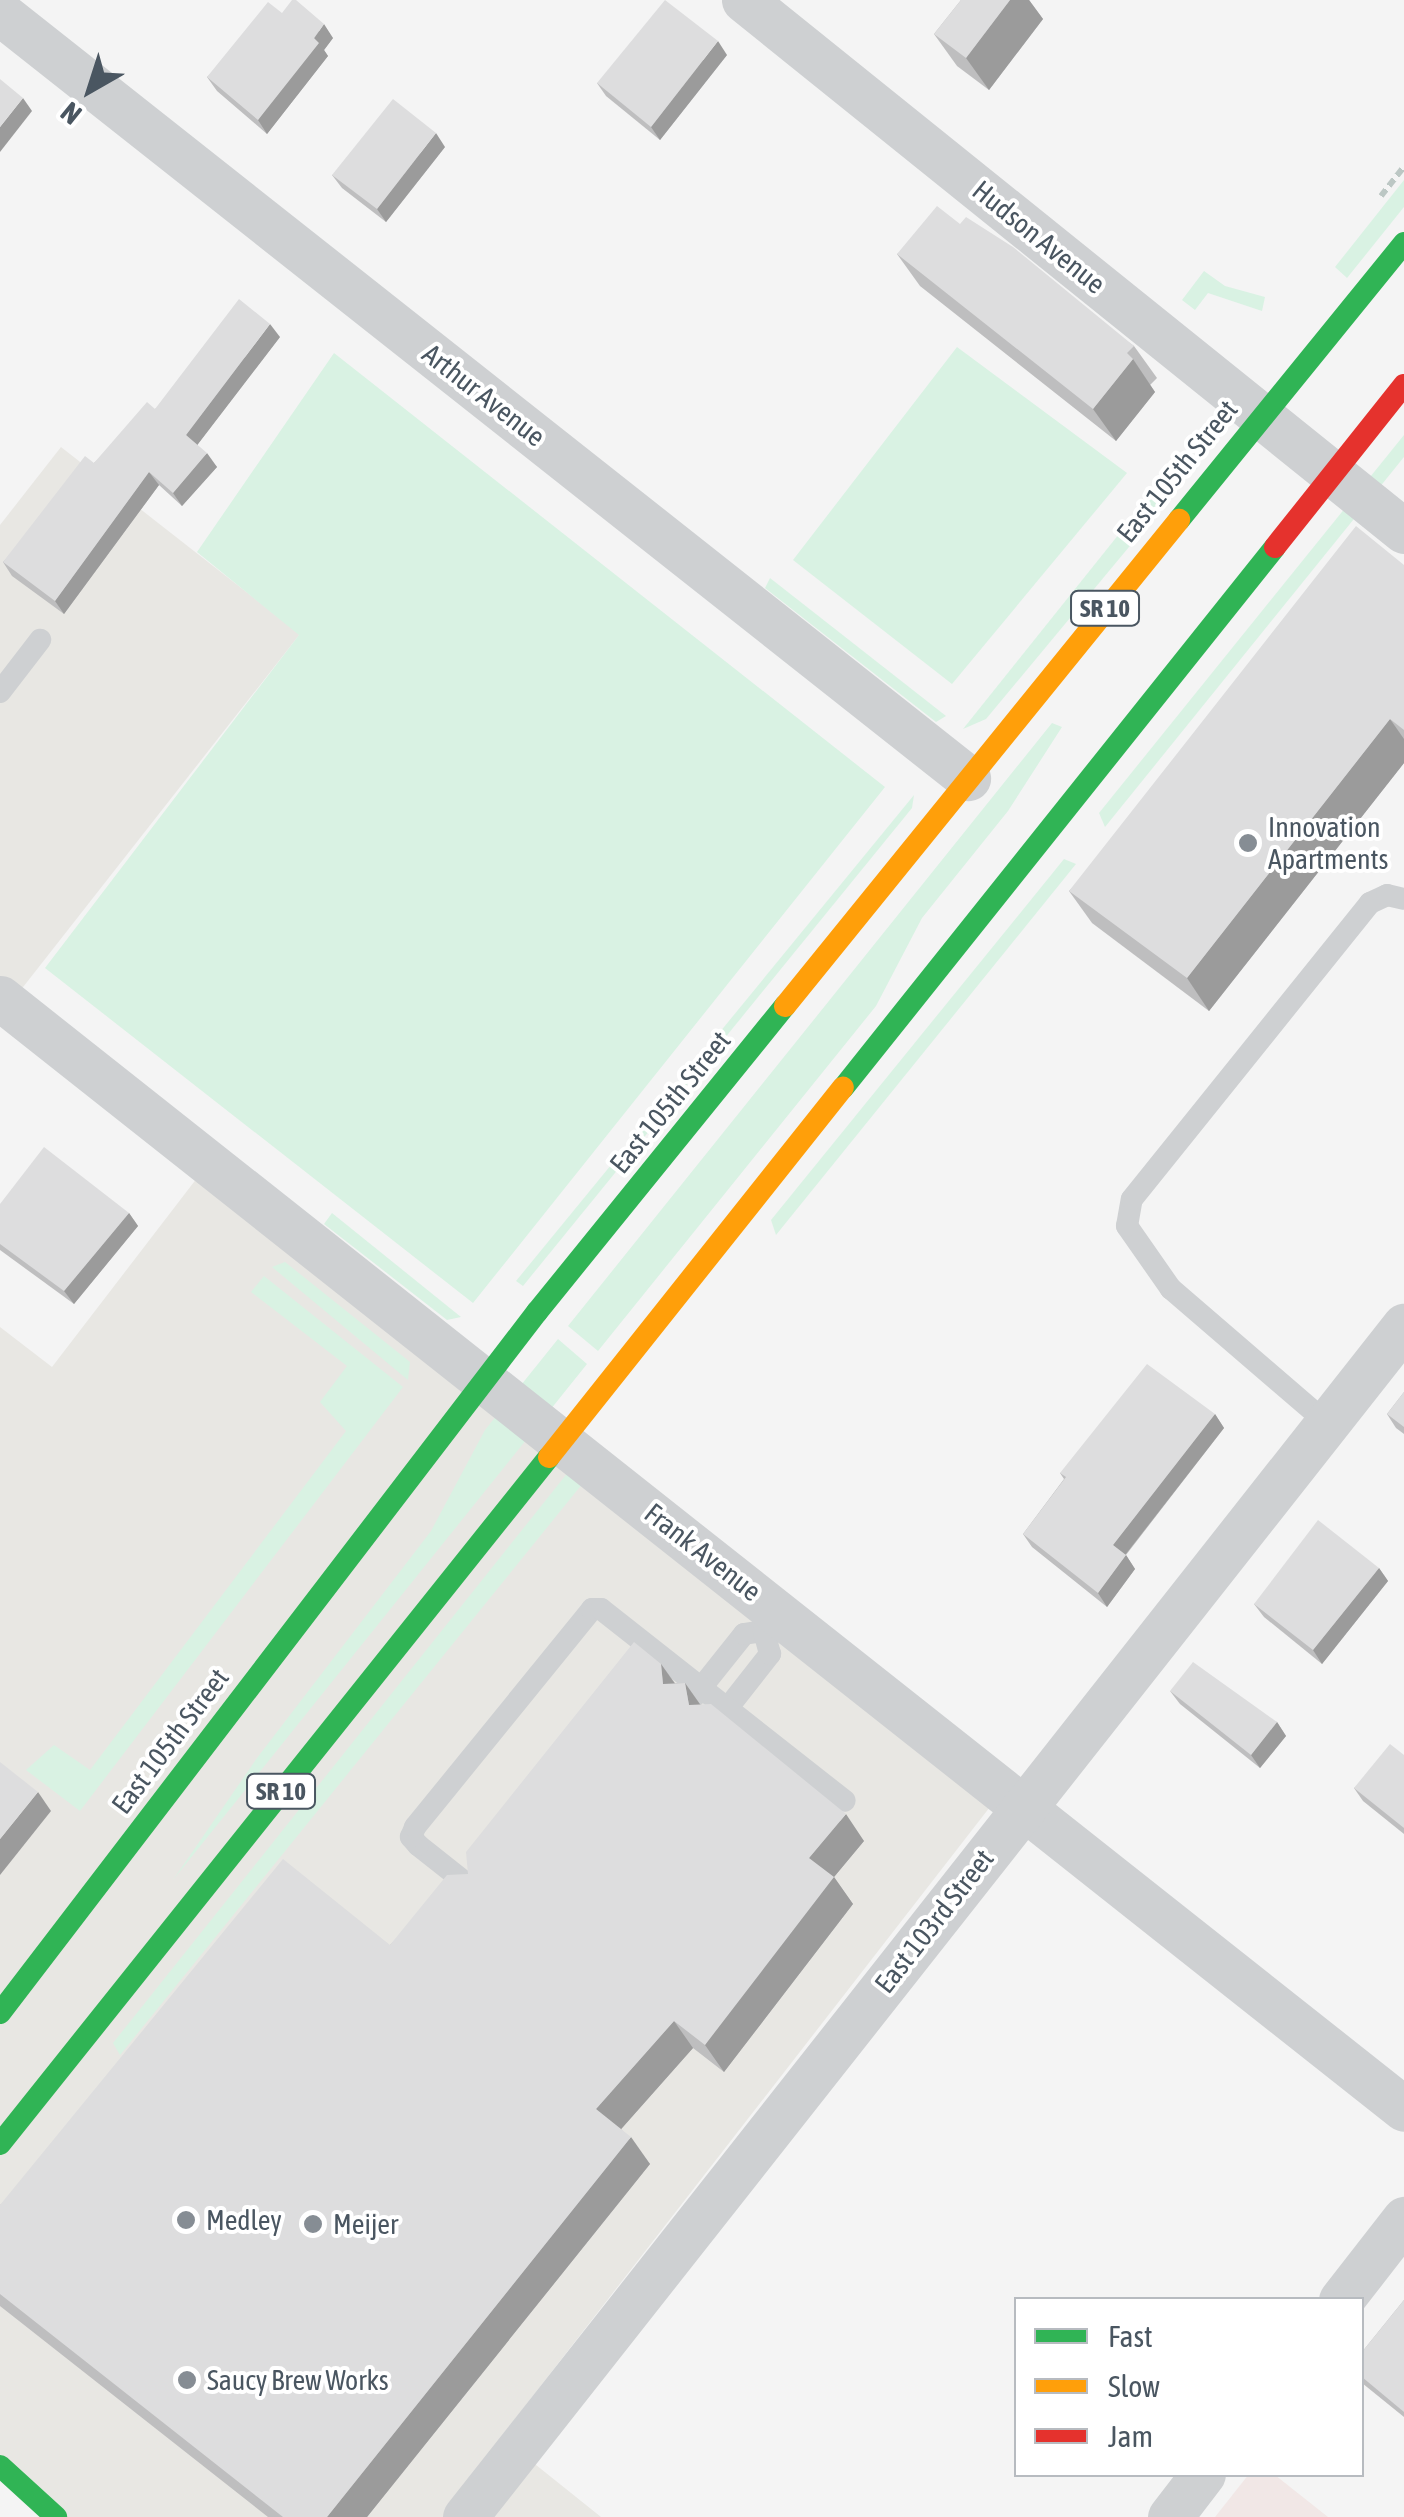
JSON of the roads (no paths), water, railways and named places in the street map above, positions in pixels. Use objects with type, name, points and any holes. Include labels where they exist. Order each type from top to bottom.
[{"type":"main road","name":"East 105th Street","points":[[0,2013],[481,1384],[1260,416],[1404,243]]},
{"type":"main road","name":"SR 10","points":[[0,2144],[1404,386]]},
{"type":"main road","points":[[0,2466],[56,2517]]},
{"type":"street","name":"Hudson Avenue","points":[[744,0],[1404,530]]},
{"type":"street","name":"Arthur Avenue","points":[[0,13],[968,778]]},
{"type":"street","name":"Frank Avenue","points":[[0,998],[481,1384],[561,1438],[772,1622],[1024,1805],[1404,2109]]},
{"type":"street","name":"East 103rd Street","points":[[465,2517],[1404,1326]]},
{"type":"street","points":[[1343,2297],[1404,2219]]},
{"type":"street","points":[[1170,2517],[1201,2477]]},
{"type":"lane","points":[[0,692],[40,640]]},
{"type":"lane","points":[[1327,1423],[1172,1288],[1138,1247],[1127,1226],[1132,1199],[1370,903],[1387,895],[1404,898]]},
{"type":"lane","points":[[476,1891],[411,1837],[414,1827],[585,1612],[601,1609],[723,1714],[845,1800]]},
{"type":"lane","points":[[697,1693],[744,1634],[772,1622],[770,1654],[723,1714]]},
{"type":"place","name":"Innovation Apartments","points":[[1248,843]]},
{"type":"place","name":"Medley","points":[[186,2220]]},
{"type":"place","name":"Meijer","points":[[313,2224]]},
{"type":"place","name":"Saucy Brew Works","points":[[187,2380]]}]
